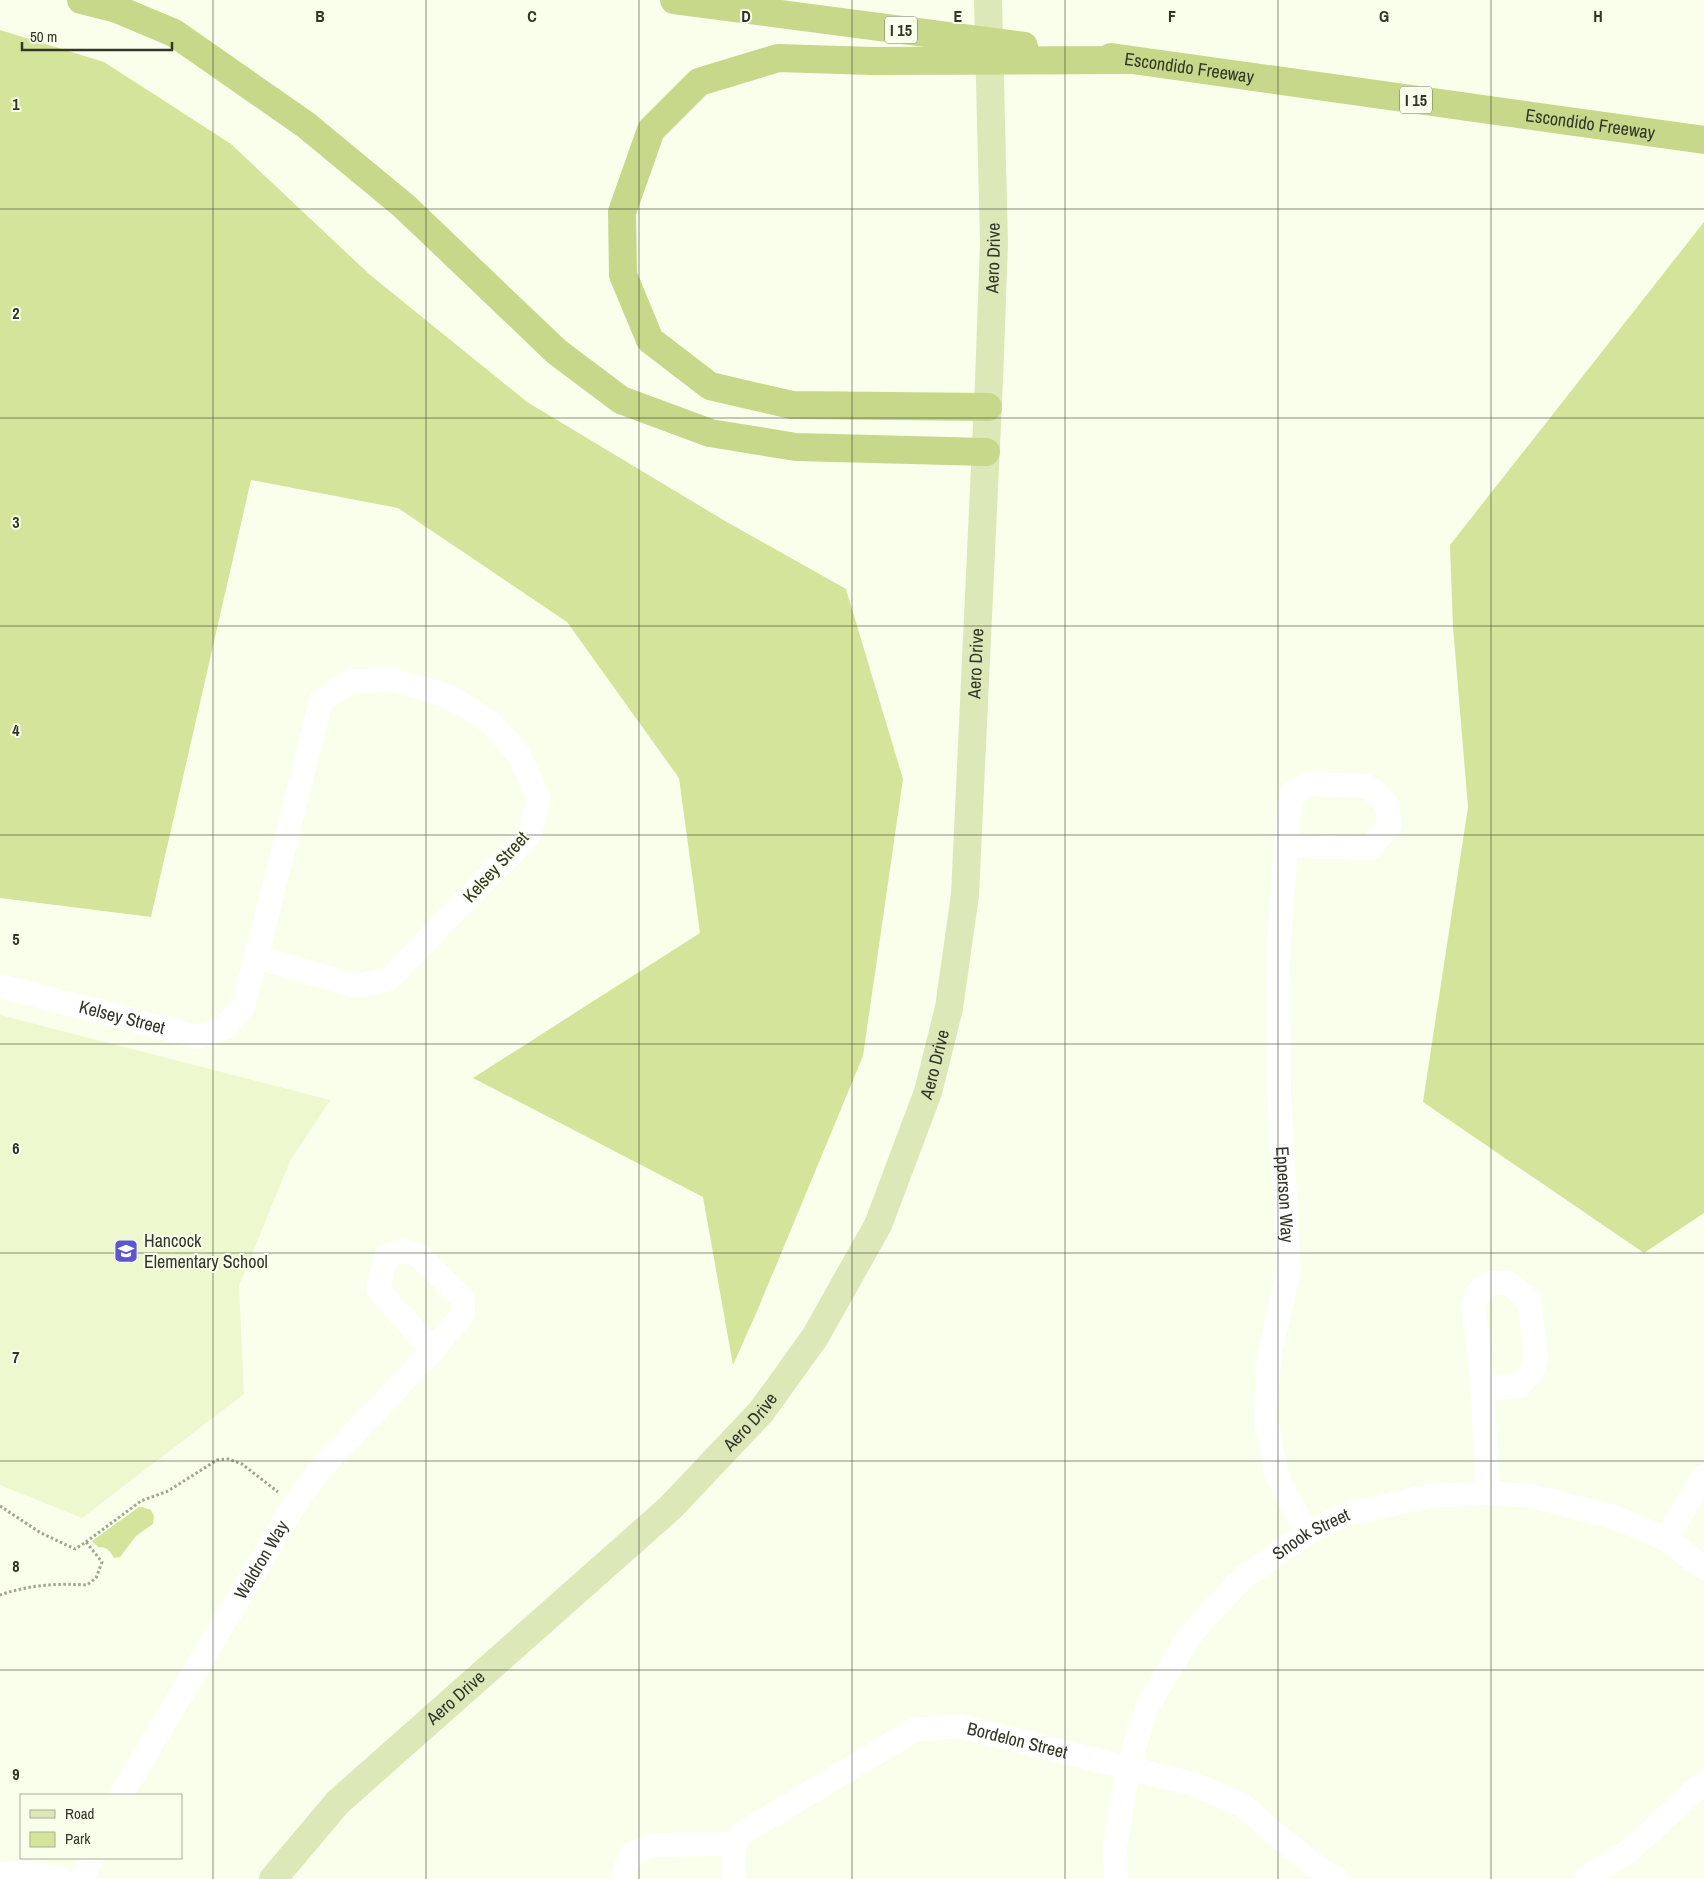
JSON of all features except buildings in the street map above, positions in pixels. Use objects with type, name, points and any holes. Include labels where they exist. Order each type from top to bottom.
[{"type":"highway","points":[[82,0],[117,9],[174,33],[306,125],[404,206],[557,352],[622,400],[710,434],[796,447],[986,452]]},
{"type":"highway","name":"Escondido Freeway","points":[[674,0],[1129,60],[1704,140]]},
{"type":"highway","points":[[988,407],[792,405],[710,386],[650,340],[622,275],[622,212],[651,130],[699,82],[778,58],[872,61],[1129,60]]},
{"type":"main road","name":"Aero Drive","points":[[273,1879],[338,1802],[670,1508],[760,1412],[815,1338],[878,1225],[928,1092],[949,1008],[964,904],[994,243],[988,0]]},
{"type":"street","name":"Kelsey Street","points":[[0,986],[198,1036],[224,1028],[243,1006],[322,701],[351,681],[393,680],[448,696],[492,723],[519,755],[539,799],[529,835],[389,979],[357,986],[256,957]]},
{"type":"street","name":"Epperson Way","points":[[1286,846],[1278,955],[1279,1084],[1289,1270],[1269,1356],[1266,1420],[1277,1476],[1306,1533]]},
{"type":"street","name":"Waldron Way","points":[[122,1794],[294,1505],[321,1468],[433,1350]]},
{"type":"street","points":[[1483,1390],[1487,1493]]},
{"type":"street","points":[[1666,1539],[1704,1476]]},
{"type":"street","name":"Snook Street","points":[[1116,1879],[1115,1846],[1128,1767],[1147,1707],[1188,1638],[1242,1579],[1306,1533],[1348,1514],[1430,1496],[1487,1493],[1532,1496],[1582,1507],[1614,1517],[1666,1539],[1704,1568]]},
{"type":"street","name":"Bordelon Street","points":[[733,1844],[741,1834],[914,1730],[959,1726],[1193,1784],[1244,1805],[1269,1829],[1323,1872],[1338,1879]]},
{"type":"street","points":[[1585,1879],[1630,1850],[1704,1782]]},
{"type":"street","points":[[624,1879],[623,1874],[632,1854],[654,1845],[733,1844],[734,1879]]},
{"type":"street","points":[[82,1879],[92,1859]]},
{"type":"street","points":[[0,1874],[28,1873],[61,1879]]},
{"type":"path","points":[[0,1506],[41,1532],[75,1549],[141,1501],[168,1491],[217,1460],[228,1459],[242,1464],[294,1505]]},
{"type":"path","points":[[0,1594],[41,1585],[87,1585],[96,1578],[102,1562],[86,1542]]},
{"type":"shaded area","name":"Hancock Elementary School","points":[[0,1015],[330,1100],[290,1161],[239,1286],[244,1394],[82,1518],[0,1485]]},
{"type":"green space","points":[[0,30],[104,62],[231,144],[369,274],[527,402],[725,521],[846,589],[903,779],[863,1056],[733,1365],[703,1197],[473,1078],[700,933],[679,778],[567,622],[398,508],[251,480],[151,917],[0,898]]},
{"type":"green space","points":[[1704,222],[1704,1213],[1644,1253],[1423,1102],[1468,807],[1453,627],[1450,545]]},
{"type":"green space","points":[[139,1507],[151,1510],[154,1516],[153,1524],[136,1536],[120,1557],[114,1558],[111,1553],[98,1547],[92,1541]]},
{"type":"place","name":"Hancock Elementary School","points":[[126,1251]]}]
